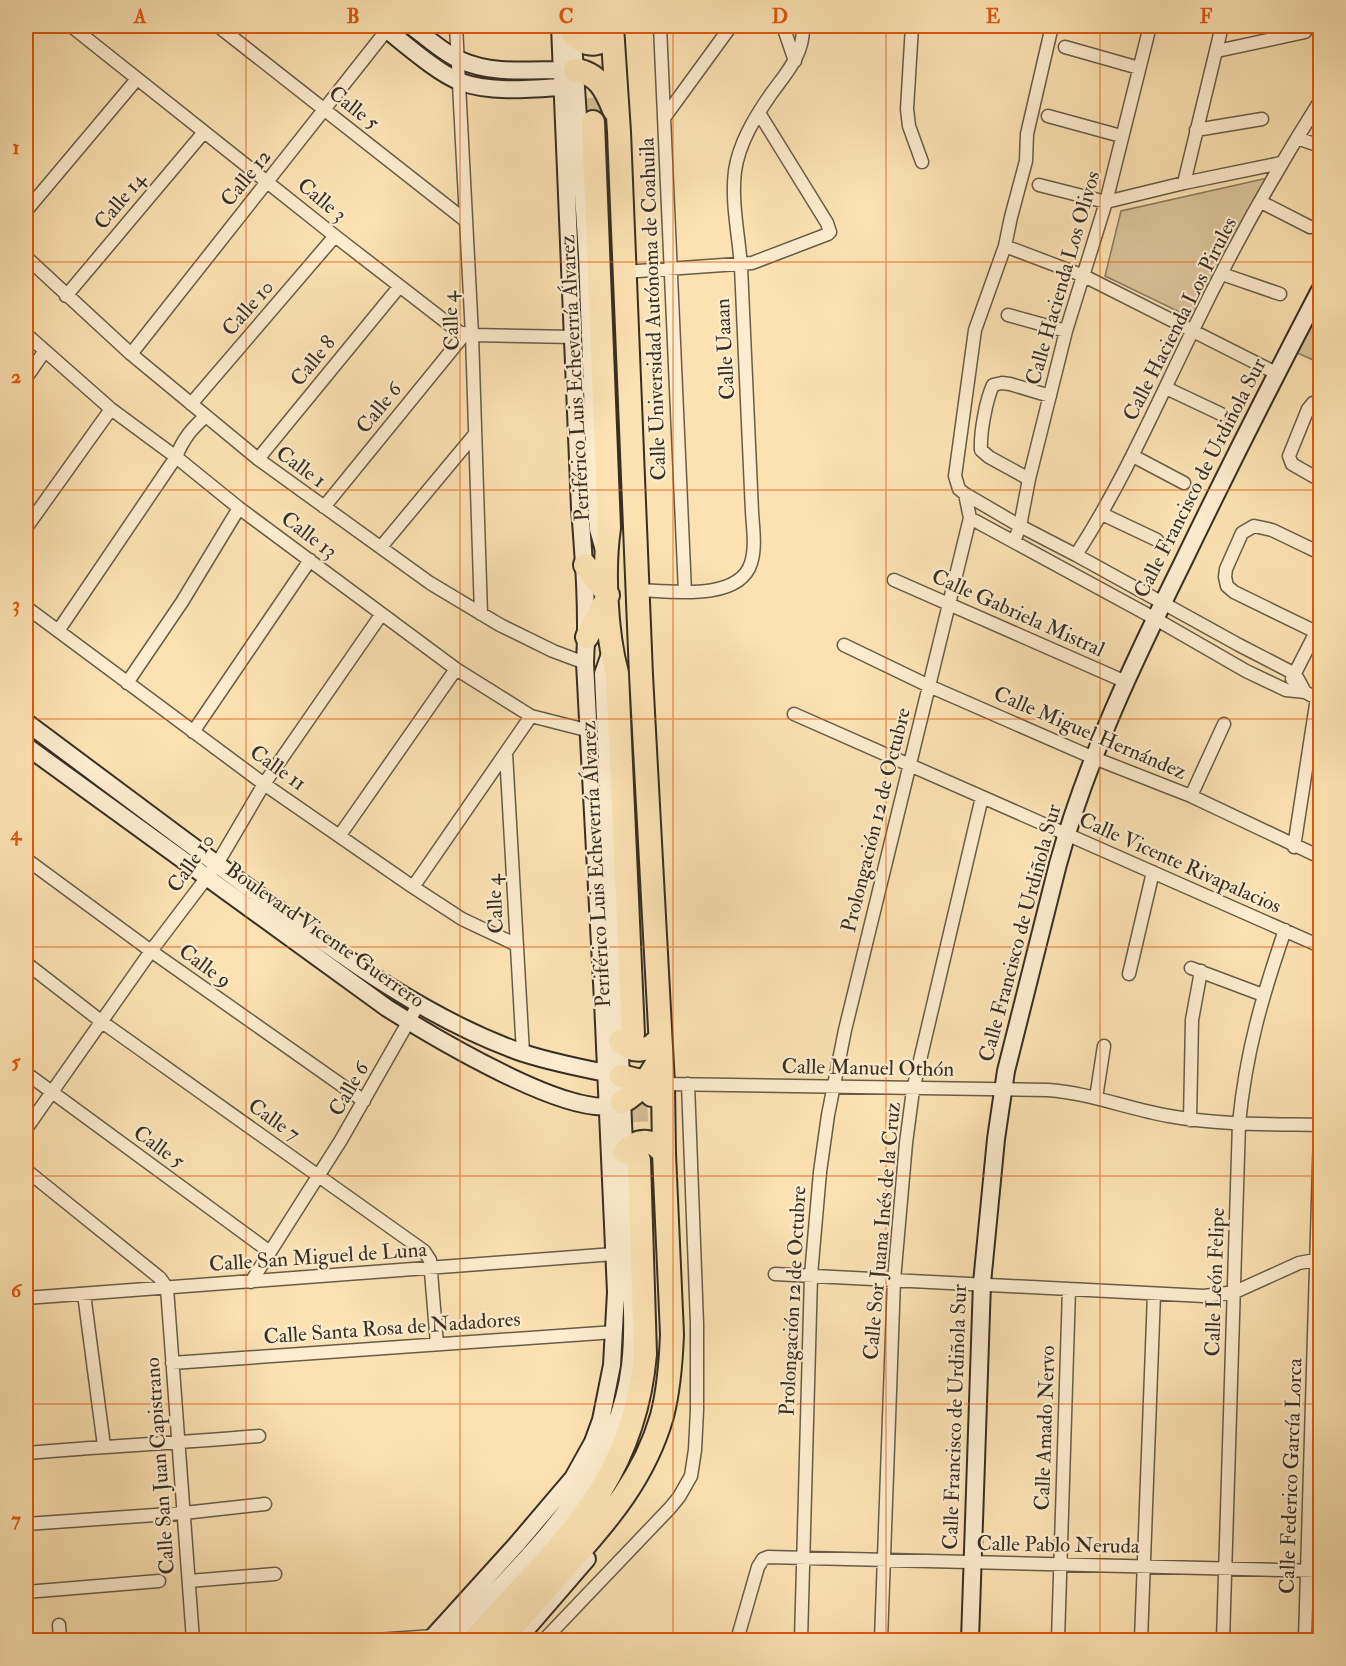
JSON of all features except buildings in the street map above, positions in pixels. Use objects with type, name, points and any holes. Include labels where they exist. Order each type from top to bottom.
[{"type":"highway","points":[[576,28],[578,39],[586,44],[595,44],[613,33]]},
{"type":"highway","points":[[574,78],[608,62],[613,33]]},
{"type":"highway","name":"Periférico Luis Echeverría Álvarez","points":[[483,1631],[603,1526],[627,1492],[643,1463],[662,1416],[667,1390],[672,1334],[663,1115],[653,1084],[660,1047],[637,590],[619,126],[613,33]]},
{"type":"highway","points":[[574,78],[606,91],[619,126]]},
{"type":"highway","points":[[585,121],[586,114],[594,112],[602,114],[619,126]]},
{"type":"highway","name":"Periférico Luis Echeverría Álvarez","points":[[585,121],[609,528],[605,554],[611,651],[617,673],[627,1038]]},
{"type":"highway","points":[[585,565],[608,596],[587,637]]},
{"type":"highway","points":[[627,1038],[626,1047],[641,1050],[660,1047]]},
{"type":"highway","points":[[614,1075],[653,1084]]},
{"type":"highway","points":[[615,1105],[653,1084]]},
{"type":"highway","points":[[632,1156],[635,1143],[648,1141],[660,1148],[664,1154]]},
{"type":"highway","name":"Periférico Luis Echeverría Álvarez","points":[[483,1631],[586,1513],[612,1472],[633,1423],[643,1377],[645,1354],[632,1156]]},
{"type":"street","name":"Calle 3","points":[[71,26],[399,287],[453,328],[468,335]]},
{"type":"street","name":"Calle 5","points":[[218,26],[466,221]]},
{"type":"street","points":[[411,26],[458,60],[474,66],[574,78]]},
{"type":"street","name":"Calle 4","points":[[456,26],[481,614]]},
{"type":"street","name":"Calle Universidad Autónoma de Coahuila","points":[[660,26],[685,592]]},
{"type":"street","points":[[664,118],[731,26]]},
{"type":"street","points":[[783,26],[795,61]]},
{"type":"street","name":"Calle Uaaan","points":[[637,590],[685,592],[721,590],[736,584],[745,576],[751,563],[752,512],[735,171],[742,142],[795,61],[801,45],[803,26]]},
{"type":"street","points":[[912,26],[907,109],[909,126],[922,162]]},
{"type":"street","name":"Prolongación 12 de Octubre","points":[[801,1641],[811,1275],[820,1172],[832,1087],[970,518],[966,495],[959,489],[955,476],[975,330],[1005,246],[1026,161],[1026,134],[1052,26]]},
{"type":"street","name":"Calle Hacienda Los Olivos","points":[[1014,542],[1020,526],[1029,479],[1066,331],[1106,202],[1150,26]]},
{"type":"street","points":[[1184,183],[1222,26]]},
{"type":"street","points":[[386,27],[447,75],[459,82],[477,87],[497,88],[574,78]]},
{"type":"street","name":"Calle 12","points":[[131,354],[325,110],[386,27]]},
{"type":"street","name":"Periférico Luis Echeverría Álvarez","points":[[438,1639],[559,1496],[584,1460],[593,1442],[606,1400],[615,1332],[614,1075],[585,663],[587,637],[585,565],[580,508],[574,337],[576,28]]},
{"type":"street","points":[[1217,51],[1305,32]]},
{"type":"street","points":[[1065,46],[1139,68]]},
{"type":"street","name":"Periférico Luis Echeverría Álvarez","points":[[574,78],[585,121]]},
{"type":"street","points":[[26,211],[137,80]]},
{"type":"street","name":"Calle Hacienda Los Pirules","points":[[1076,555],[1102,514],[1133,456],[1192,332],[1281,163],[1320,101]]},
{"type":"street","points":[[624,272],[740,265],[774,256],[830,232],[759,113]]},
{"type":"street","points":[[1048,116],[1121,136]]},
{"type":"street","points":[[1196,130],[1262,118]]},
{"type":"street","name":"Calle 14","points":[[66,296],[204,132]]},
{"type":"street","points":[[1297,138],[1320,146]]},
{"type":"street","points":[[1039,184],[1106,202],[1281,163]]},
{"type":"street","points":[[1261,202],[1310,226]]},
{"type":"street","name":"Calle 10","points":[[191,404],[334,236]]},
{"type":"street","points":[[1005,246],[1084,276],[1278,374]]},
{"type":"street","name":"Calle 1","points":[[26,256],[66,296],[131,354],[258,459],[430,583],[481,614],[552,651],[585,663]]},
{"type":"street","points":[[1222,274],[1280,294]]},
{"type":"street","name":"Calle 8","points":[[258,459],[399,287]]},
{"type":"street","name":"Calle Francisco de Urdiñola Sur","points":[[970,1641],[982,1283],[989,1197],[1003,1089],[1066,834],[1095,758],[1154,618],[1320,290]]},
{"type":"street","points":[[1008,315],[1066,331]]},
{"type":"street","name":"Calle 13","points":[[26,334],[111,409],[239,508],[456,669],[531,716],[590,731]]},
{"type":"street","points":[[468,335],[574,337]]},
{"type":"street","name":"Calle 6","points":[[324,507],[468,335]]},
{"type":"street","points":[[26,378],[44,352]]},
{"type":"street","points":[[1029,479],[989,457],[981,450],[989,396],[993,385],[1002,383],[1050,396]]},
{"type":"street","points":[[1166,388],[1221,414]]},
{"type":"street","points":[[1320,402],[1308,409],[1289,456],[1292,464],[1320,480]]},
{"type":"street","points":[[26,528],[111,409]]},
{"type":"street","points":[[58,631],[176,457],[182,442],[193,427],[206,416]]},
{"type":"street","points":[[381,547],[475,434]]},
{"type":"street","points":[[1133,456],[1184,483]]},
{"type":"street","points":[[966,495],[1295,674],[1314,697],[1294,846]]},
{"type":"street","points":[[127,683],[182,602],[239,508]]},
{"type":"street","points":[[1102,514],[1157,540]]},
{"type":"street","points":[[970,518],[1246,671],[1286,690],[1314,697]]},
{"type":"street","points":[[1286,690],[1318,628],[1234,592],[1227,586],[1226,569],[1242,533],[1254,526],[1272,530],[1320,554]]},
{"type":"street","points":[[193,732],[310,560]]},
{"type":"street","name":"Calle Gabriela Mistral","points":[[894,580],[1126,682]]},
{"type":"street","name":"Calle 11","points":[[26,607],[264,784],[413,887],[462,919],[517,945]]},
{"type":"street","name":"Calle 10","points":[[26,1129],[151,951],[217,864],[264,784],[381,615]]},
{"type":"street","name":"Calle Miguel Hernández","points":[[844,645],[929,686],[1095,758],[1191,796],[1320,857]]},
{"type":"street","points":[[340,835],[456,669]]},
{"type":"street","name":"Calle Vicente Rivapalacios","points":[[794,714],[1320,946]]},
{"type":"street","points":[[413,887],[531,716]]},
{"type":"street","name":"Boulevard Vicente Guerrero","points":[[26,722],[324,943],[418,1005],[524,1053],[567,1066],[614,1075]]},
{"type":"street","points":[[1191,796],[1224,724]]},
{"type":"street","name":"Boulevard Vicente Guerrero","points":[[26,746],[205,878],[409,1022],[531,1086],[577,1103],[615,1105]]},
{"type":"street","name":"Calle 4","points":[[506,753],[524,1053]]},
{"type":"street","name":"Calle Sor Juana Inés de la Cruz","points":[[881,1641],[894,1280],[901,1186],[913,1090],[982,797]]},
{"type":"street","name":"Calle 9","points":[[26,859],[151,951],[364,1101]]},
{"type":"street","points":[[1129,974],[1153,872]]},
{"type":"street","name":"Calle León Felipe","points":[[1223,1641],[1239,1124],[1249,1048],[1263,995],[1285,930]]},
{"type":"street","name":"Calle 7","points":[[26,963],[102,1022],[419,1247],[428,1256],[431,1269],[436,1344]]},
{"type":"street","points":[[1190,1119],[1192,1020],[1196,969],[1263,995]]},
{"type":"street","name":"Calle 6","points":[[251,1282],[319,1176],[418,1005]]},
{"type":"street","name":"Periférico Luis Echeverría Álvarez","points":[[614,1075],[627,1038]]},
{"type":"street","points":[[1096,1098],[1104,1046]]},
{"type":"street","name":"Calle 5","points":[[26,1073],[270,1252]]},
{"type":"street","name":"Calle Manuel Othón","points":[[653,1084],[1066,1091],[1147,1112],[1190,1119],[1239,1124],[1320,1125]]},
{"type":"street","points":[[544,1641],[670,1508],[691,1476],[696,1450],[698,1363],[688,1084]]},
{"type":"street","name":"Periférico Luis Echeverría Álvarez","points":[[615,1105],[632,1156]]},
{"type":"street","name":"Calle Federico García Lorca","points":[[1305,1641],[1314,1571],[1320,1133]]},
{"type":"street","points":[[26,1170],[160,1278],[167,1288]]},
{"type":"street","name":"Calle San Miguel de Luna","points":[[26,1298],[614,1254]]},
{"type":"street","points":[[775,1274],[1204,1296],[1235,1292],[1299,1263],[1319,1259]]},
{"type":"street","name":"Calle San Juan Capistrano","points":[[167,1288],[193,1641]]},
{"type":"street","name":"Calle Amado Nervo","points":[[1058,1641],[1069,1289]]},
{"type":"street","points":[[84,1294],[104,1446]]},
{"type":"street","points":[[1141,1641],[1154,1294]]},
{"type":"street","name":"Calle Santa Rosa de Nadadores","points":[[172,1363],[615,1332]]},
{"type":"street","points":[[26,1453],[104,1446],[179,1444],[259,1436]]},
{"type":"street","points":[[26,1524],[184,1513],[265,1504]]},
{"type":"street","name":"Periférico Luis Echeverría Álvarez","points":[[517,1641],[587,1559],[603,1526]]},
{"type":"street","name":"Calle Pablo Neruda","points":[[737,1641],[760,1562],[768,1557],[1314,1571]]},
{"type":"street","points":[[189,1581],[275,1574]]},
{"type":"street","points":[[26,1592],[159,1581]]},
{"type":"street","points":[[59,1625],[60,1641]]},
{"type":"street","name":"Periférico Luis Echeverría Álvarez","points":[[438,1639],[483,1631]]},
{"type":"street","points":[[376,1641],[438,1639]]},
{"type":"shaded area","points":[[1272,177],[1194,319],[1105,276],[1121,211]]},
{"type":"shaded area","points":[[1320,303],[1320,363],[1295,352]]},
{"type":"tunnel","points":[[588,32],[593,122]]},
{"type":"tunnel","points":[[633,1034],[639,1160]]}]
